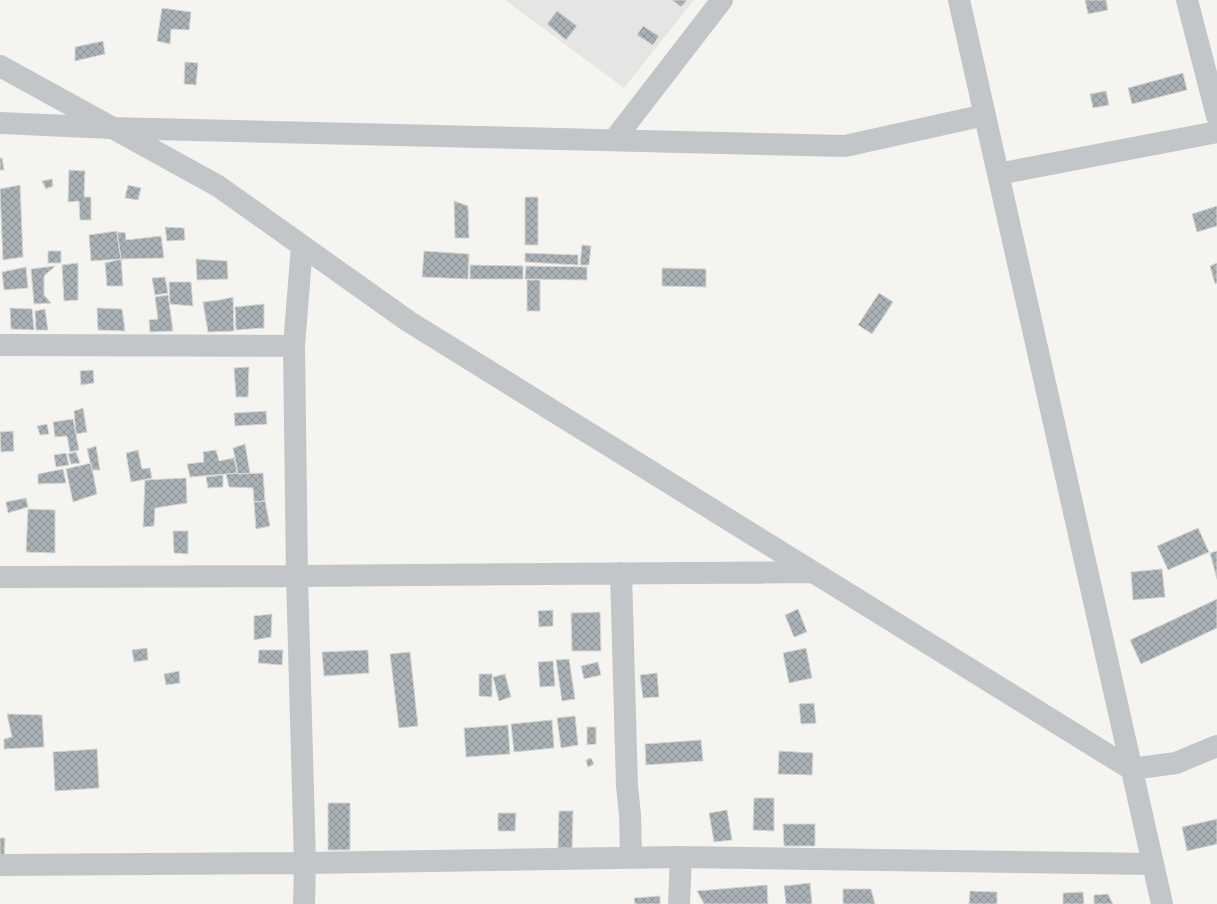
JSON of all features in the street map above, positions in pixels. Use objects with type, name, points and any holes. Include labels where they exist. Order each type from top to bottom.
[{"type":"street","points":[[614,140],[722,0]]},
{"type":"street","points":[[959,0],[1162,904]]},
{"type":"street","points":[[1187,0],[1217,116]]},
{"type":"street","points":[[0,66],[218,186],[408,321],[1131,769],[1176,763],[1217,746]]},
{"type":"street","points":[[0,123],[112,128],[845,146],[985,115]]},
{"type":"street","points":[[998,174],[1217,132]]},
{"type":"street","points":[[302,246],[294,346],[304,904]]},
{"type":"street","points":[[0,345],[294,346]]},
{"type":"street","points":[[0,577],[813,572]]},
{"type":"street","points":[[620,573],[627,786],[630,815],[631,857]]},
{"type":"street","points":[[0,865],[304,863],[631,857],[1152,864]]},
{"type":"street","points":[[679,904],[681,857]]},
{"type":"shaded area","points":[[505,0],[694,0],[624,88]]},
{"type":"building","points":[[672,0],[687,0],[681,7]]},
{"type":"building","points":[[1085,0],[1106,0],[1108,10],[1088,14]]},
{"type":"building","points":[[162,8],[191,12],[189,30],[171,29],[170,44],[157,41]]},
{"type":"building","points":[[557,11],[577,26],[566,40],[547,24]]},
{"type":"building","points":[[643,26],[659,36],[653,45],[637,35]]},
{"type":"building","points":[[103,41],[105,54],[75,61],[75,47]]},
{"type":"building","points":[[185,62],[198,63],[196,85],[184,84]]},
{"type":"building","points":[[1183,73],[1187,90],[1132,104],[1128,88]]},
{"type":"building","points":[[1106,91],[1109,105],[1093,108],[1090,94]]},
{"type":"building","points":[[0,158],[2,158],[4,170],[0,170]]},
{"type":"building","points":[[69,170],[85,171],[84,197],[91,197],[91,220],[80,220],[79,201],[68,202]]},
{"type":"building","points":[[52,179],[53,186],[46,189],[42,181]]},
{"type":"building","points":[[20,185],[23,257],[3,260],[0,189]]},
{"type":"building","points":[[128,185],[141,188],[138,200],[125,198]]},
{"type":"building","points":[[525,197],[538,197],[538,245],[525,245]]},
{"type":"building","points":[[454,201],[468,206],[469,238],[455,238]]},
{"type":"building","points":[[1217,206],[1217,226],[1197,232],[1192,214]]},
{"type":"building","points":[[165,227],[184,228],[185,240],[167,241]]},
{"type":"building","points":[[117,231],[121,259],[91,261],[89,235]]},
{"type":"building","points":[[125,232],[126,240],[161,236],[164,258],[121,259],[117,233]]},
{"type":"building","points":[[582,245],[591,246],[589,265],[580,265]]},
{"type":"building","points":[[48,251],[61,251],[61,263],[48,263]]},
{"type":"building","points":[[424,251],[469,254],[468,279],[422,277]]},
{"type":"building","points":[[525,253],[578,255],[578,265],[525,262]]},
{"type":"building","points":[[121,259],[123,286],[107,286],[105,263]]},
{"type":"building","points":[[196,259],[227,261],[228,279],[197,280]]},
{"type":"building","points":[[78,263],[78,300],[64,301],[62,265]]},
{"type":"building","points":[[1217,263],[1217,283],[1215,284],[1210,266]]},
{"type":"building","points":[[470,265],[523,266],[523,279],[470,279]]},
{"type":"building","points":[[55,266],[44,276],[44,295],[51,303],[34,304],[31,269]]},
{"type":"building","points":[[526,266],[587,267],[587,280],[525,279]]},
{"type":"building","points":[[26,267],[28,288],[4,290],[2,272]]},
{"type":"building","points":[[662,268],[706,269],[706,287],[662,286]]},
{"type":"building","points":[[165,277],[168,293],[155,295],[152,278]]},
{"type":"building","points":[[527,280],[540,280],[540,311],[527,311]]},
{"type":"building","points":[[169,282],[191,282],[193,306],[170,304]]},
{"type":"building","points":[[879,293],[893,302],[872,334],[858,325]]},
{"type":"building","points":[[168,295],[173,331],[150,332],[149,320],[158,319],[155,297]]},
{"type":"building","points":[[233,297],[234,331],[208,332],[203,302]]},
{"type":"building","points":[[264,304],[264,328],[236,330],[235,307]]},
{"type":"building","points":[[10,308],[32,309],[34,330],[11,329]]},
{"type":"building","points":[[97,308],[122,309],[125,331],[98,330]]},
{"type":"building","points":[[45,309],[48,330],[36,330],[35,311]]},
{"type":"building","points":[[249,367],[248,397],[236,397],[234,368]]},
{"type":"building","points":[[93,370],[94,383],[81,385],[80,371]]},
{"type":"building","points":[[83,408],[87,432],[76,434],[74,411]]},
{"type":"building","points":[[266,411],[267,424],[235,426],[234,413]]},
{"type":"building","points":[[73,419],[79,450],[70,452],[67,436],[55,437],[53,422]]},
{"type":"building","points":[[47,424],[49,434],[40,435],[37,426]]},
{"type":"building","points":[[13,431],[14,451],[1,452],[0,432]]},
{"type":"building","points":[[245,444],[250,473],[238,474],[233,448]]},
{"type":"building","points":[[96,446],[100,470],[92,470],[87,449]]},
{"type":"building","points":[[138,450],[142,469],[150,468],[152,478],[131,482],[126,453]]},
{"type":"building","points":[[216,450],[219,461],[234,458],[237,473],[190,477],[187,464],[204,462],[203,452]]},
{"type":"building","points":[[76,452],[80,463],[71,464],[68,454]]},
{"type":"building","points":[[66,453],[69,465],[56,467],[54,455]]},
{"type":"building","points":[[91,463],[97,494],[73,502],[66,469]]},
{"type":"building","points":[[63,469],[66,483],[38,484],[38,474]]},
{"type":"building","points":[[263,473],[265,501],[254,502],[253,488],[229,487],[226,474]]},
{"type":"building","points":[[223,475],[223,487],[208,488],[206,477]]},
{"type":"building","points":[[186,478],[187,503],[155,508],[154,526],[143,527],[145,480]]},
{"type":"building","points":[[26,498],[28,507],[8,513],[6,502]]},
{"type":"building","points":[[265,501],[270,526],[256,529],[254,502]]},
{"type":"building","points":[[28,509],[55,510],[55,553],[26,552]]},
{"type":"building","points":[[1198,528],[1209,552],[1168,570],[1157,546]]},
{"type":"building","points":[[173,531],[188,531],[188,554],[174,553]]},
{"type":"building","points":[[1217,551],[1217,579],[1210,553]]},
{"type":"building","points":[[1162,569],[1165,597],[1133,600],[1131,572]]},
{"type":"building","points":[[1217,599],[1217,628],[1141,664],[1130,640]]},
{"type":"building","points":[[798,609],[807,632],[794,637],[785,615]]},
{"type":"building","points":[[553,610],[553,626],[539,627],[538,611]]},
{"type":"building","points":[[600,612],[601,651],[572,651],[571,613]]},
{"type":"building","points":[[272,614],[271,637],[254,640],[254,616]]},
{"type":"building","points":[[147,648],[148,660],[134,662],[132,650]]},
{"type":"building","points":[[806,648],[812,678],[789,683],[783,653]]},
{"type":"building","points":[[259,650],[283,650],[282,665],[258,663]]},
{"type":"building","points":[[368,650],[369,673],[324,676],[322,652]]},
{"type":"building","points":[[410,652],[418,726],[399,728],[390,654]]},
{"type":"building","points":[[569,659],[575,699],[562,701],[556,660]]},
{"type":"building","points":[[553,661],[555,686],[540,687],[538,662]]},
{"type":"building","points":[[598,662],[601,675],[584,679],[581,666]]},
{"type":"building","points":[[179,671],[180,683],[166,685],[164,674]]},
{"type":"building","points":[[657,673],[659,697],[643,698],[640,675]]},
{"type":"building","points":[[479,674],[492,674],[492,697],[479,696]]},
{"type":"building","points":[[505,674],[511,697],[499,701],[493,677]]},
{"type":"building","points":[[814,703],[816,723],[801,724],[799,704]]},
{"type":"building","points":[[7,714],[42,715],[44,747],[4,749],[4,739],[12,737]]},
{"type":"building","points":[[575,716],[578,745],[561,748],[557,718]]},
{"type":"building","points":[[552,720],[554,748],[514,752],[511,724]]},
{"type":"building","points":[[508,725],[510,754],[466,757],[464,728]]},
{"type":"building","points":[[587,727],[596,727],[596,744],[587,745]]},
{"type":"building","points":[[701,740],[703,761],[646,765],[645,744]]},
{"type":"building","points":[[97,749],[99,788],[55,791],[53,752]]},
{"type":"building","points":[[779,751],[813,753],[812,775],[778,774]]},
{"type":"building","points":[[591,758],[594,764],[588,767],[586,760]]},
{"type":"building","points":[[754,798],[774,798],[774,831],[753,830]]},
{"type":"building","points":[[328,803],[350,803],[350,850],[328,850]]},
{"type":"building","points":[[727,810],[732,840],[714,842],[709,813]]},
{"type":"building","points":[[559,811],[573,811],[572,848],[558,848]]},
{"type":"building","points":[[498,813],[516,813],[515,831],[498,831]]},
{"type":"building","points":[[1217,819],[1217,844],[1187,851],[1182,827]]},
{"type":"building","points":[[783,824],[815,824],[815,846],[784,846]]},
{"type":"building","points":[[0,838],[5,838],[4,860],[0,860]]},
{"type":"building","points":[[810,883],[812,904],[786,904],[784,886]]},
{"type":"building","points":[[767,885],[768,904],[704,904],[697,891]]},
{"type":"building","points":[[843,889],[871,889],[875,904],[843,904]]},
{"type":"building","points":[[970,891],[997,892],[997,904],[969,904]]},
{"type":"building","points":[[1083,892],[1084,904],[1063,904],[1063,893]]},
{"type":"building","points":[[1108,894],[1113,904],[1094,904],[1094,895]]},
{"type":"building","points":[[660,896],[660,904],[635,904],[634,898]]}]
